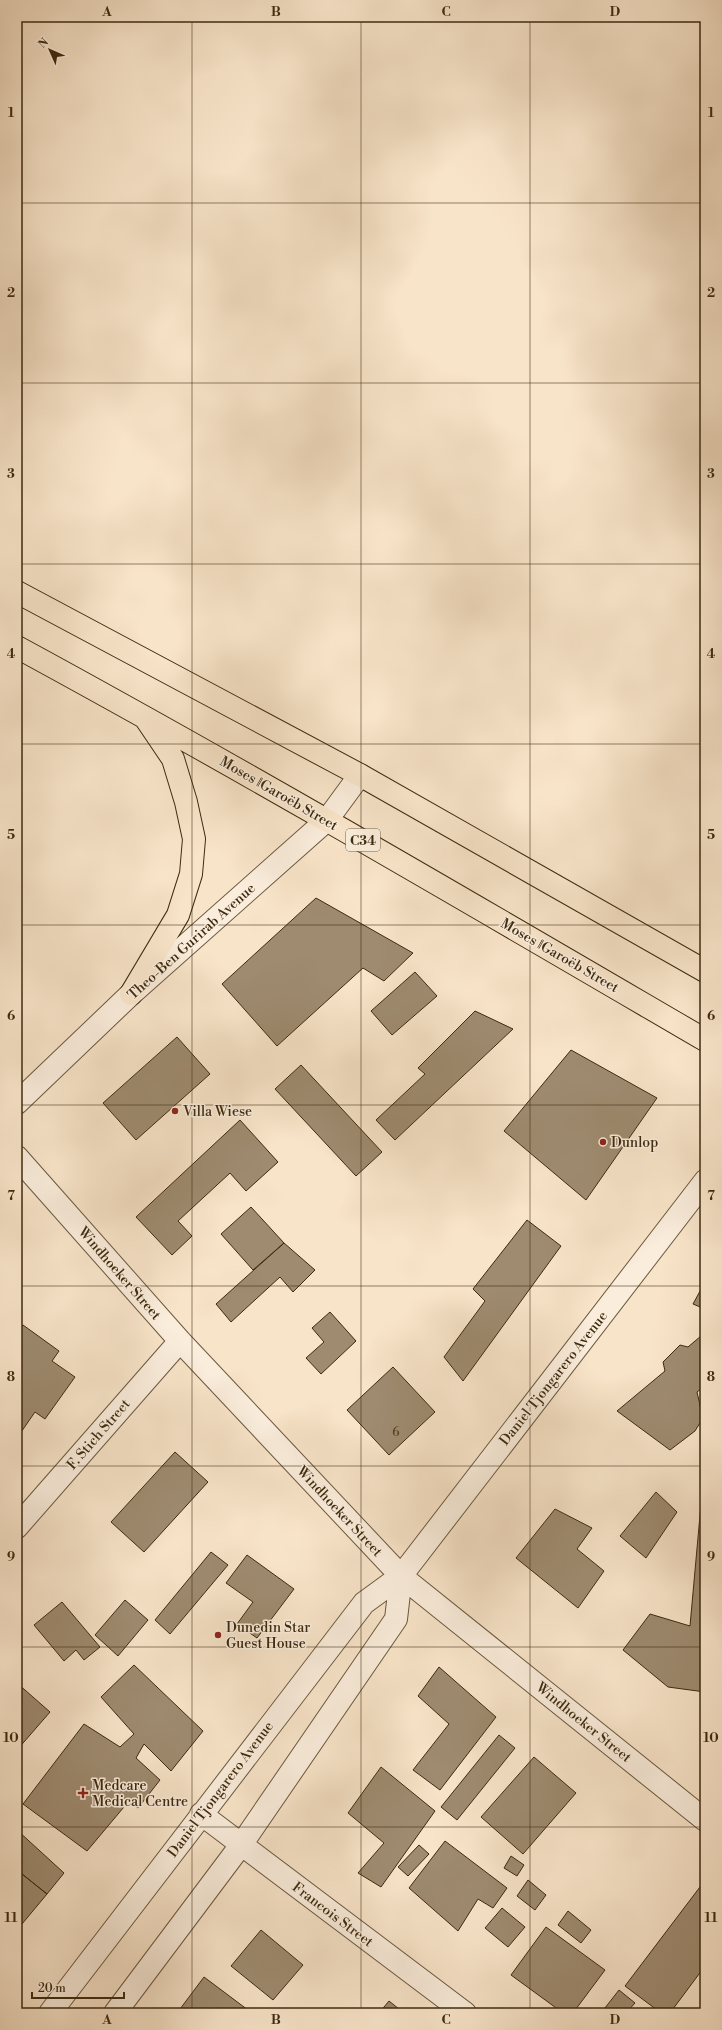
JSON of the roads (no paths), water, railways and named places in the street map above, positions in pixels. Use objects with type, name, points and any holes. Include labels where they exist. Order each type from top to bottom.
[{"type":"main road","points":[[17,592],[360,775],[705,970]]},
{"type":"main road","name":"Moses ǁGaroëb Street","points":[[17,647],[144,716],[327,820],[705,1040]]},
{"type":"main road","points":[[131,994],[178,915],[191,874],[194,839],[186,802],[173,759],[144,716]]},
{"type":"street","name":"Theo-Ben Gurirab Avenue","points":[[17,1103],[131,994],[327,820],[360,775]]},
{"type":"street","name":"Windhoeker Street","points":[[17,1157],[180,1341],[401,1576],[705,1820]]},
{"type":"street","name":"Daniel Tjongarero Avenue","points":[[50,2013],[364,1603],[401,1576],[705,1181]]},
{"type":"street","name":"F. Stich Street","points":[[17,1527],[180,1341]]},
{"type":"street","points":[[115,2013],[241,1845],[396,1619],[401,1576]]},
{"type":"street","name":"Francois Street","points":[[201,1814],[465,2013]]},
{"type":"place","name":"Villa Wiese","points":[[175,1111]]},
{"type":"place","name":"Dunlop","points":[[603,1142]]},
{"type":"place","name":"Dunedin Star Guest House","points":[[218,1635]]},
{"type":"place","name":"Medcare Medical Centre","points":[[83,1793]]}]
